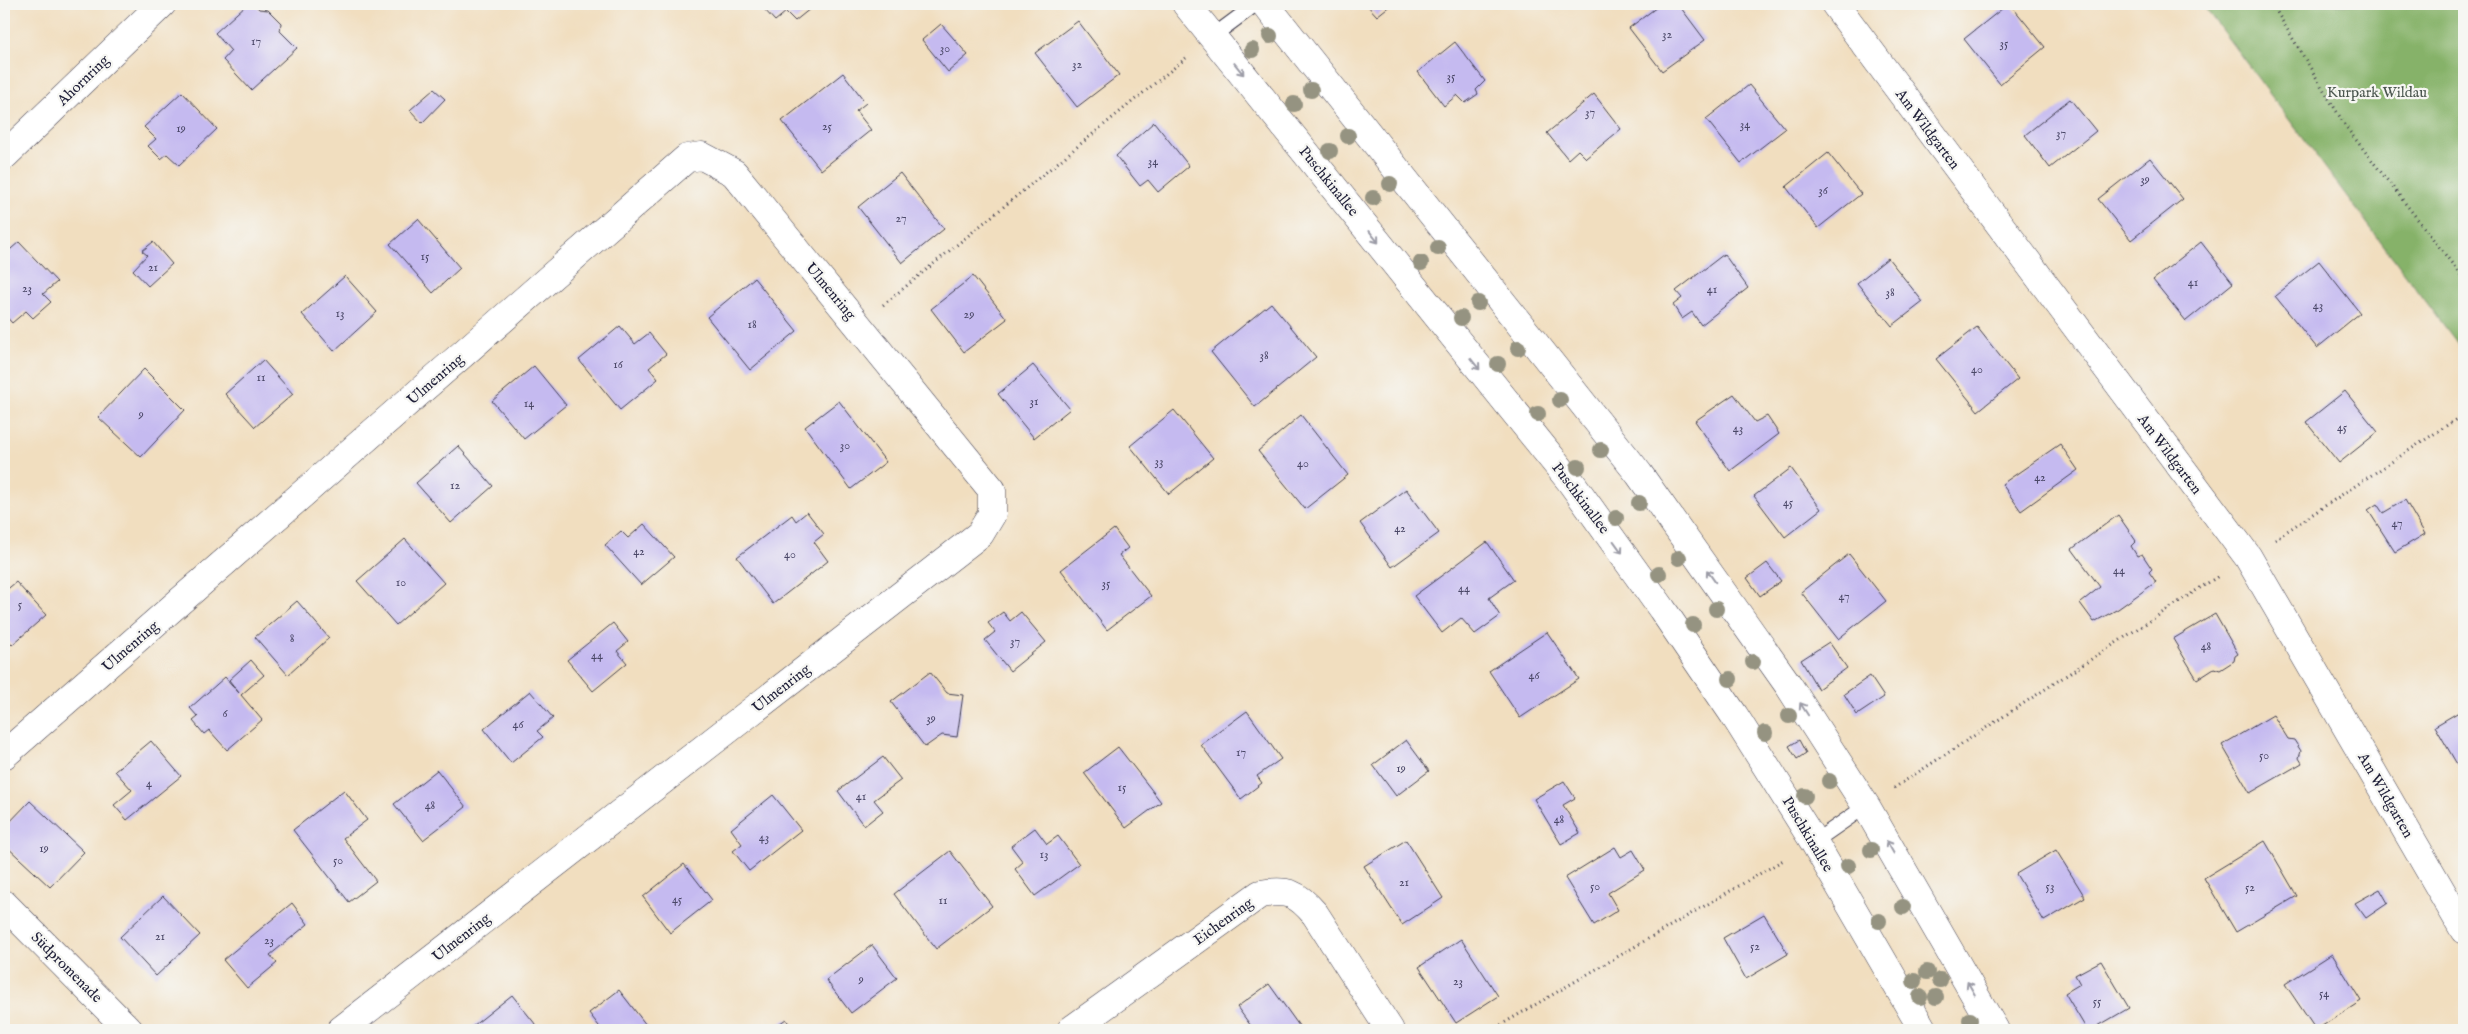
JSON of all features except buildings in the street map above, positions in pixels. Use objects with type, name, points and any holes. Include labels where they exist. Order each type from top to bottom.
[{"type":"street","name":"Ahornring","points":[[4,156],[162,4]]},
{"type":"street","name":"Puschkinallee","points":[[1186,4],[1571,482],[1710,679],[1814,842],[1923,1030]]},
{"type":"street","points":[[1265,4],[1639,474],[1790,686],[1866,806],[1996,1030]]},
{"type":"street","name":"Am Wildgarten","points":[[1835,4],[2248,557],[2464,930]]},
{"type":"street","name":"Ulmenring","points":[[4,755],[687,158],[702,156],[734,173],[860,325],[992,490],[992,514],[980,534],[341,1030]]},
{"type":"street","name":"Eichenring","points":[[1071,1030],[1260,894],[1279,891],[1289,892],[1303,900],[1315,914],[1390,1030]]},
{"type":"street","name":"Südpromenade","points":[[4,904],[129,1030]]},
{"type":"lane","points":[[1213,36],[1256,4]]},
{"type":"lane","points":[[1814,842],[1866,806]]},
{"type":"path","points":[[2272,4],[2346,127],[2464,279]]},
{"type":"path","points":[[860,325],[1213,36]]},
{"type":"path","points":[[1866,806],[2464,414]]},
{"type":"path","points":[[1492,1030],[1814,842]]},
{"type":"green space","name":"Kurpark Wildau","points":[[2202,4],[2464,4],[2464,352]]}]
